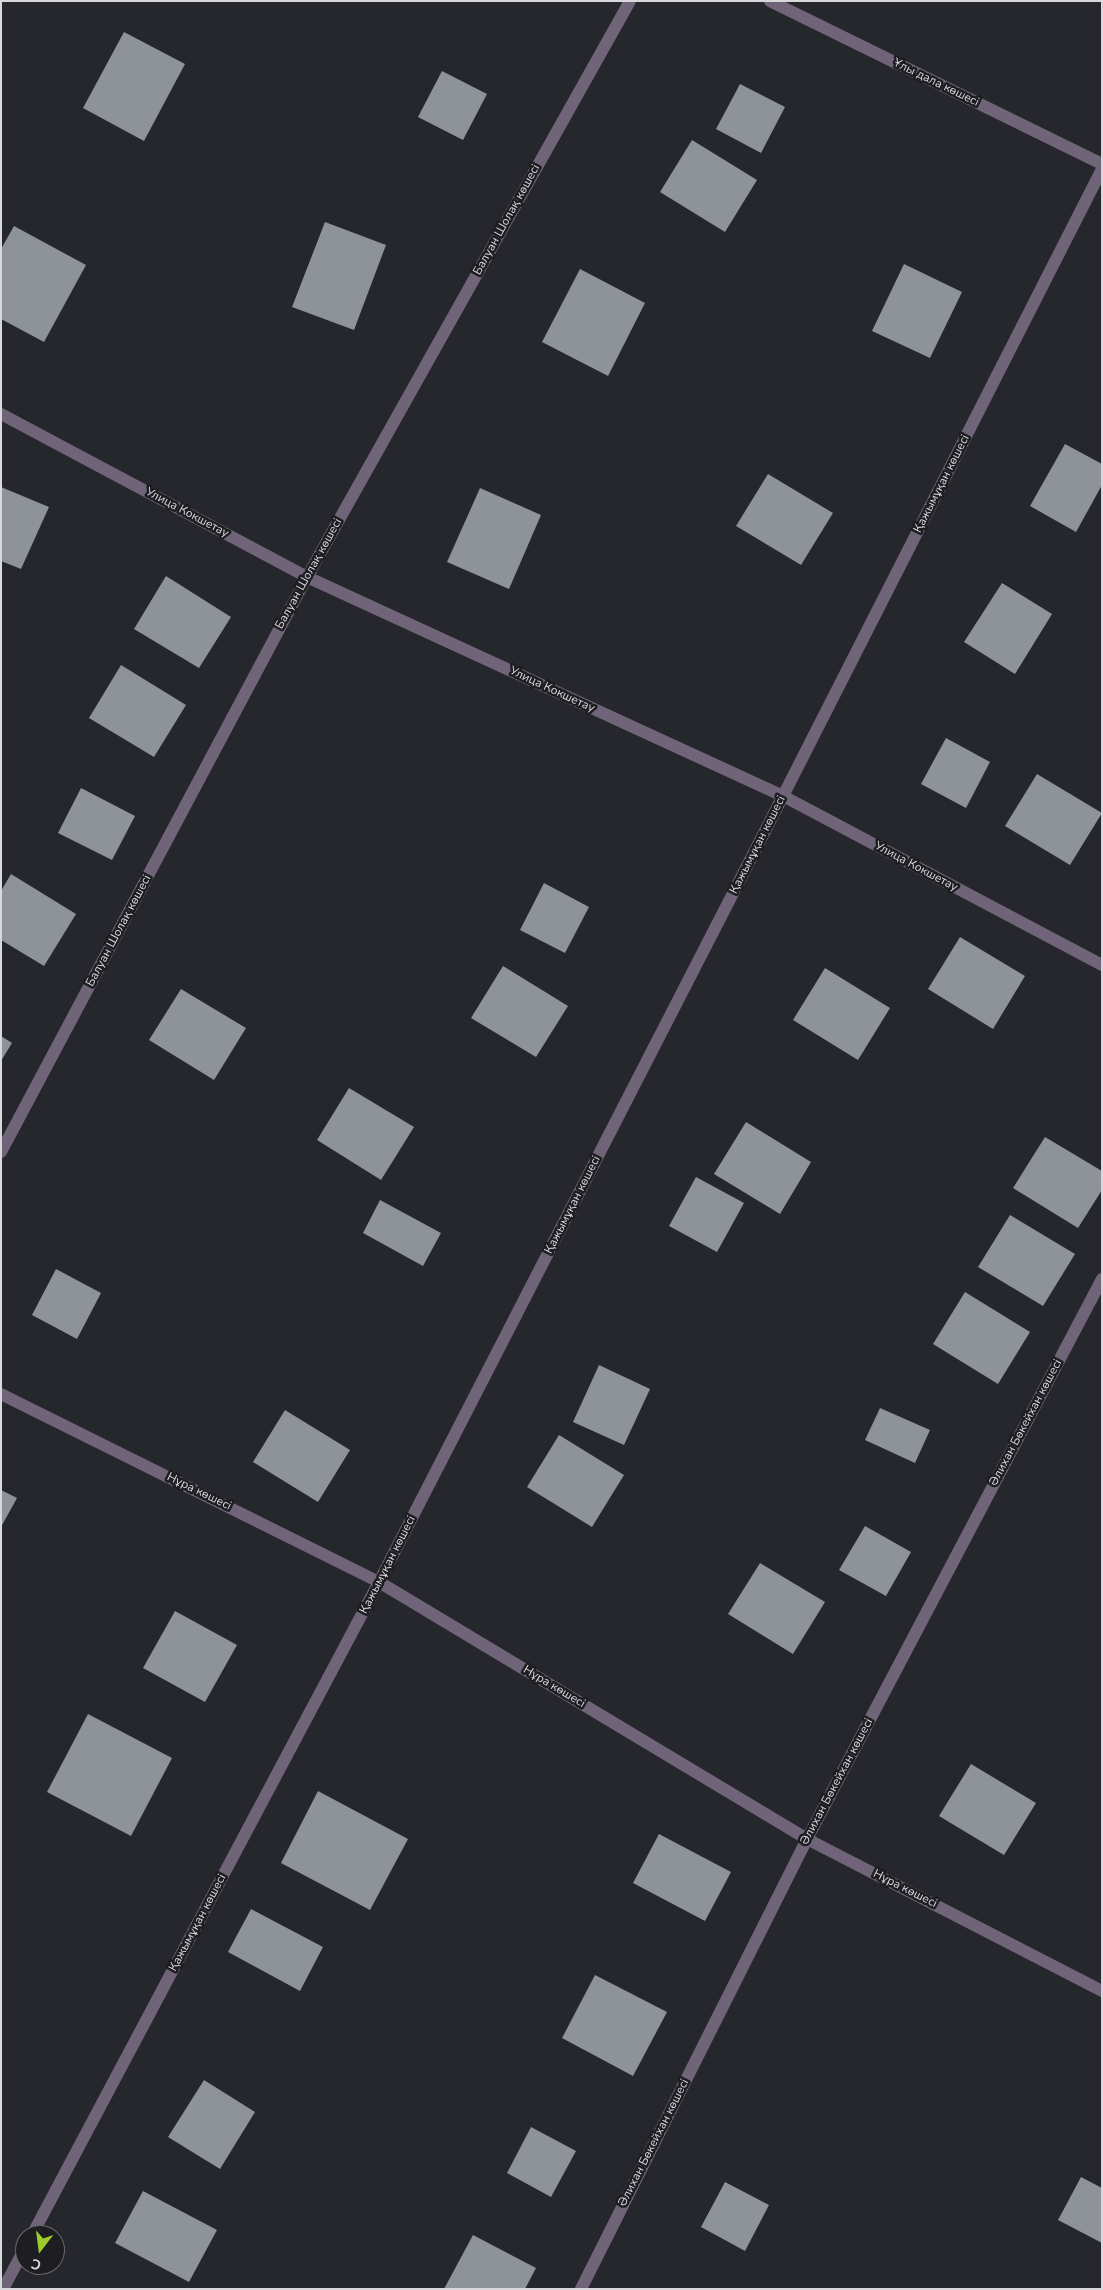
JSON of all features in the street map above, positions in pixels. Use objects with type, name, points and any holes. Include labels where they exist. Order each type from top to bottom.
[{"type":"street","name":"Балуан Шолақ көшесі","points":[[1,1152],[307,577],[630,1]]},
{"type":"street","name":"Ұлы дала көшесі","points":[[770,1],[1102,164]]},
{"type":"street","name":"Қажымұқан көшесі","points":[[37,2225],[379,1582],[783,796],[1102,169]]},
{"type":"street","name":"Улица Кокшетау","points":[[1,414],[307,577],[783,796],[1102,965]]},
{"type":"street","name":"Әлихан Бөкейхан көшесі","points":[[581,2289],[807,1838],[1102,1279]]},
{"type":"street","name":"Нұра көшесі","points":[[1,1394],[379,1582],[807,1838],[1102,1991]]},
{"type":"street","points":[[3,2289],[15,2267]]},
{"type":"building","points":[[124,32],[185,64],[144,141],[83,108]]},
{"type":"building","points":[[442,71],[487,94],[463,140],[418,117]]},
{"type":"building","points":[[740,84],[785,107],[761,153],[716,129]]},
{"type":"building","points":[[692,140],[757,180],[725,232],[660,192]]},
{"type":"building","points":[[325,222],[386,245],[354,330],[292,307]]},
{"type":"building","points":[[14,226],[86,265],[44,342],[1,319],[1,249]]},
{"type":"building","points":[[904,264],[962,292],[930,358],[872,331]]},
{"type":"building","points":[[580,269],[645,303],[608,376],[542,342]]},
{"type":"building","points":[[1065,444],[1102,464],[1102,485],[1076,532],[1030,506]]},
{"type":"building","points":[[768,474],[833,513],[801,565],[736,526]]},
{"type":"building","points":[[1,487],[49,507],[21,569],[1,561]]},
{"type":"building","points":[[480,488],[541,515],[509,589],[447,562]]},
{"type":"building","points":[[166,576],[231,617],[199,668],[134,629]]},
{"type":"building","points":[[1002,583],[1052,614],[1015,674],[964,642]]},
{"type":"building","points":[[121,665],[186,705],[154,757],[89,718]]},
{"type":"building","points":[[946,738],[990,762],[966,808],[921,784]]},
{"type":"building","points":[[1037,774],[1102,813],[1070,865],[1005,826]]},
{"type":"building","points":[[81,788],[135,816],[112,860],[58,833]]},
{"type":"building","points":[[11,874],[76,914],[44,966],[1,940],[1,891]]},
{"type":"building","points":[[544,883],[589,907],[565,953],[520,930]]},
{"type":"building","points":[[960,937],[1025,976],[993,1029],[928,989]]},
{"type":"building","points":[[503,966],[568,1006],[536,1057],[471,1018]]},
{"type":"building","points":[[825,968],[890,1008],[858,1060],[793,1020]]},
{"type":"building","points":[[181,989],[246,1028],[214,1080],[149,1040]]},
{"type":"building","points":[[1,1036],[12,1043],[1,1061]]},
{"type":"building","points":[[349,1088],[414,1127],[381,1180],[317,1140]]},
{"type":"building","points":[[746,1122],[811,1162],[780,1214],[714,1174]]},
{"type":"building","points":[[1045,1137],[1102,1171],[1102,1190],[1078,1228],[1013,1188]]},
{"type":"building","points":[[696,1177],[744,1203],[717,1252],[669,1226]]},
{"type":"building","points":[[380,1200],[441,1233],[423,1266],[363,1233]]},
{"type":"building","points":[[1010,1215],[1075,1254],[1043,1306],[978,1267]]},
{"type":"building","points":[[56,1269],[101,1293],[77,1339],[32,1315]]},
{"type":"building","points":[[965,1292],[1030,1332],[998,1384],[933,1344]]},
{"type":"building","points":[[599,1365],[650,1389],[624,1445],[573,1422]]},
{"type":"building","points":[[880,1408],[930,1430],[915,1463],[865,1440]]},
{"type":"building","points":[[285,1410],[350,1450],[318,1502],[253,1462]]},
{"type":"building","points":[[559,1435],[624,1475],[592,1527],[527,1487]]},
{"type":"building","points":[[1,1490],[17,1498],[1,1527]]},
{"type":"building","points":[[865,1526],[911,1552],[886,1596],[839,1570]]},
{"type":"building","points":[[760,1563],[825,1602],[793,1654],[728,1614]]},
{"type":"building","points":[[175,1611],[237,1645],[205,1702],[143,1668]]},
{"type":"building","points":[[88,1714],[172,1758],[131,1836],[47,1792]]},
{"type":"building","points":[[971,1764],[1036,1803],[1004,1855],[939,1816]]},
{"type":"building","points":[[318,1791],[408,1839],[370,1910],[281,1863]]},
{"type":"building","points":[[659,1834],[731,1872],[705,1921],[633,1883]]},
{"type":"building","points":[[251,1909],[323,1947],[300,1991],[228,1952]]},
{"type":"building","points":[[595,1975],[667,2012],[633,2076],[562,2038]]},
{"type":"building","points":[[204,2080],[255,2112],[220,2169],[168,2137]]},
{"type":"building","points":[[531,2127],[576,2151],[551,2197],[507,2173]]},
{"type":"building","points":[[1081,2177],[1102,2188],[1102,2243],[1058,2220]]},
{"type":"building","points":[[725,2182],[769,2205],[745,2251],[701,2227]]},
{"type":"building","points":[[143,2191],[217,2230],[189,2282],[115,2243]]},
{"type":"building","points":[[473,2235],[536,2268],[525,2289],[444,2289]]}]
